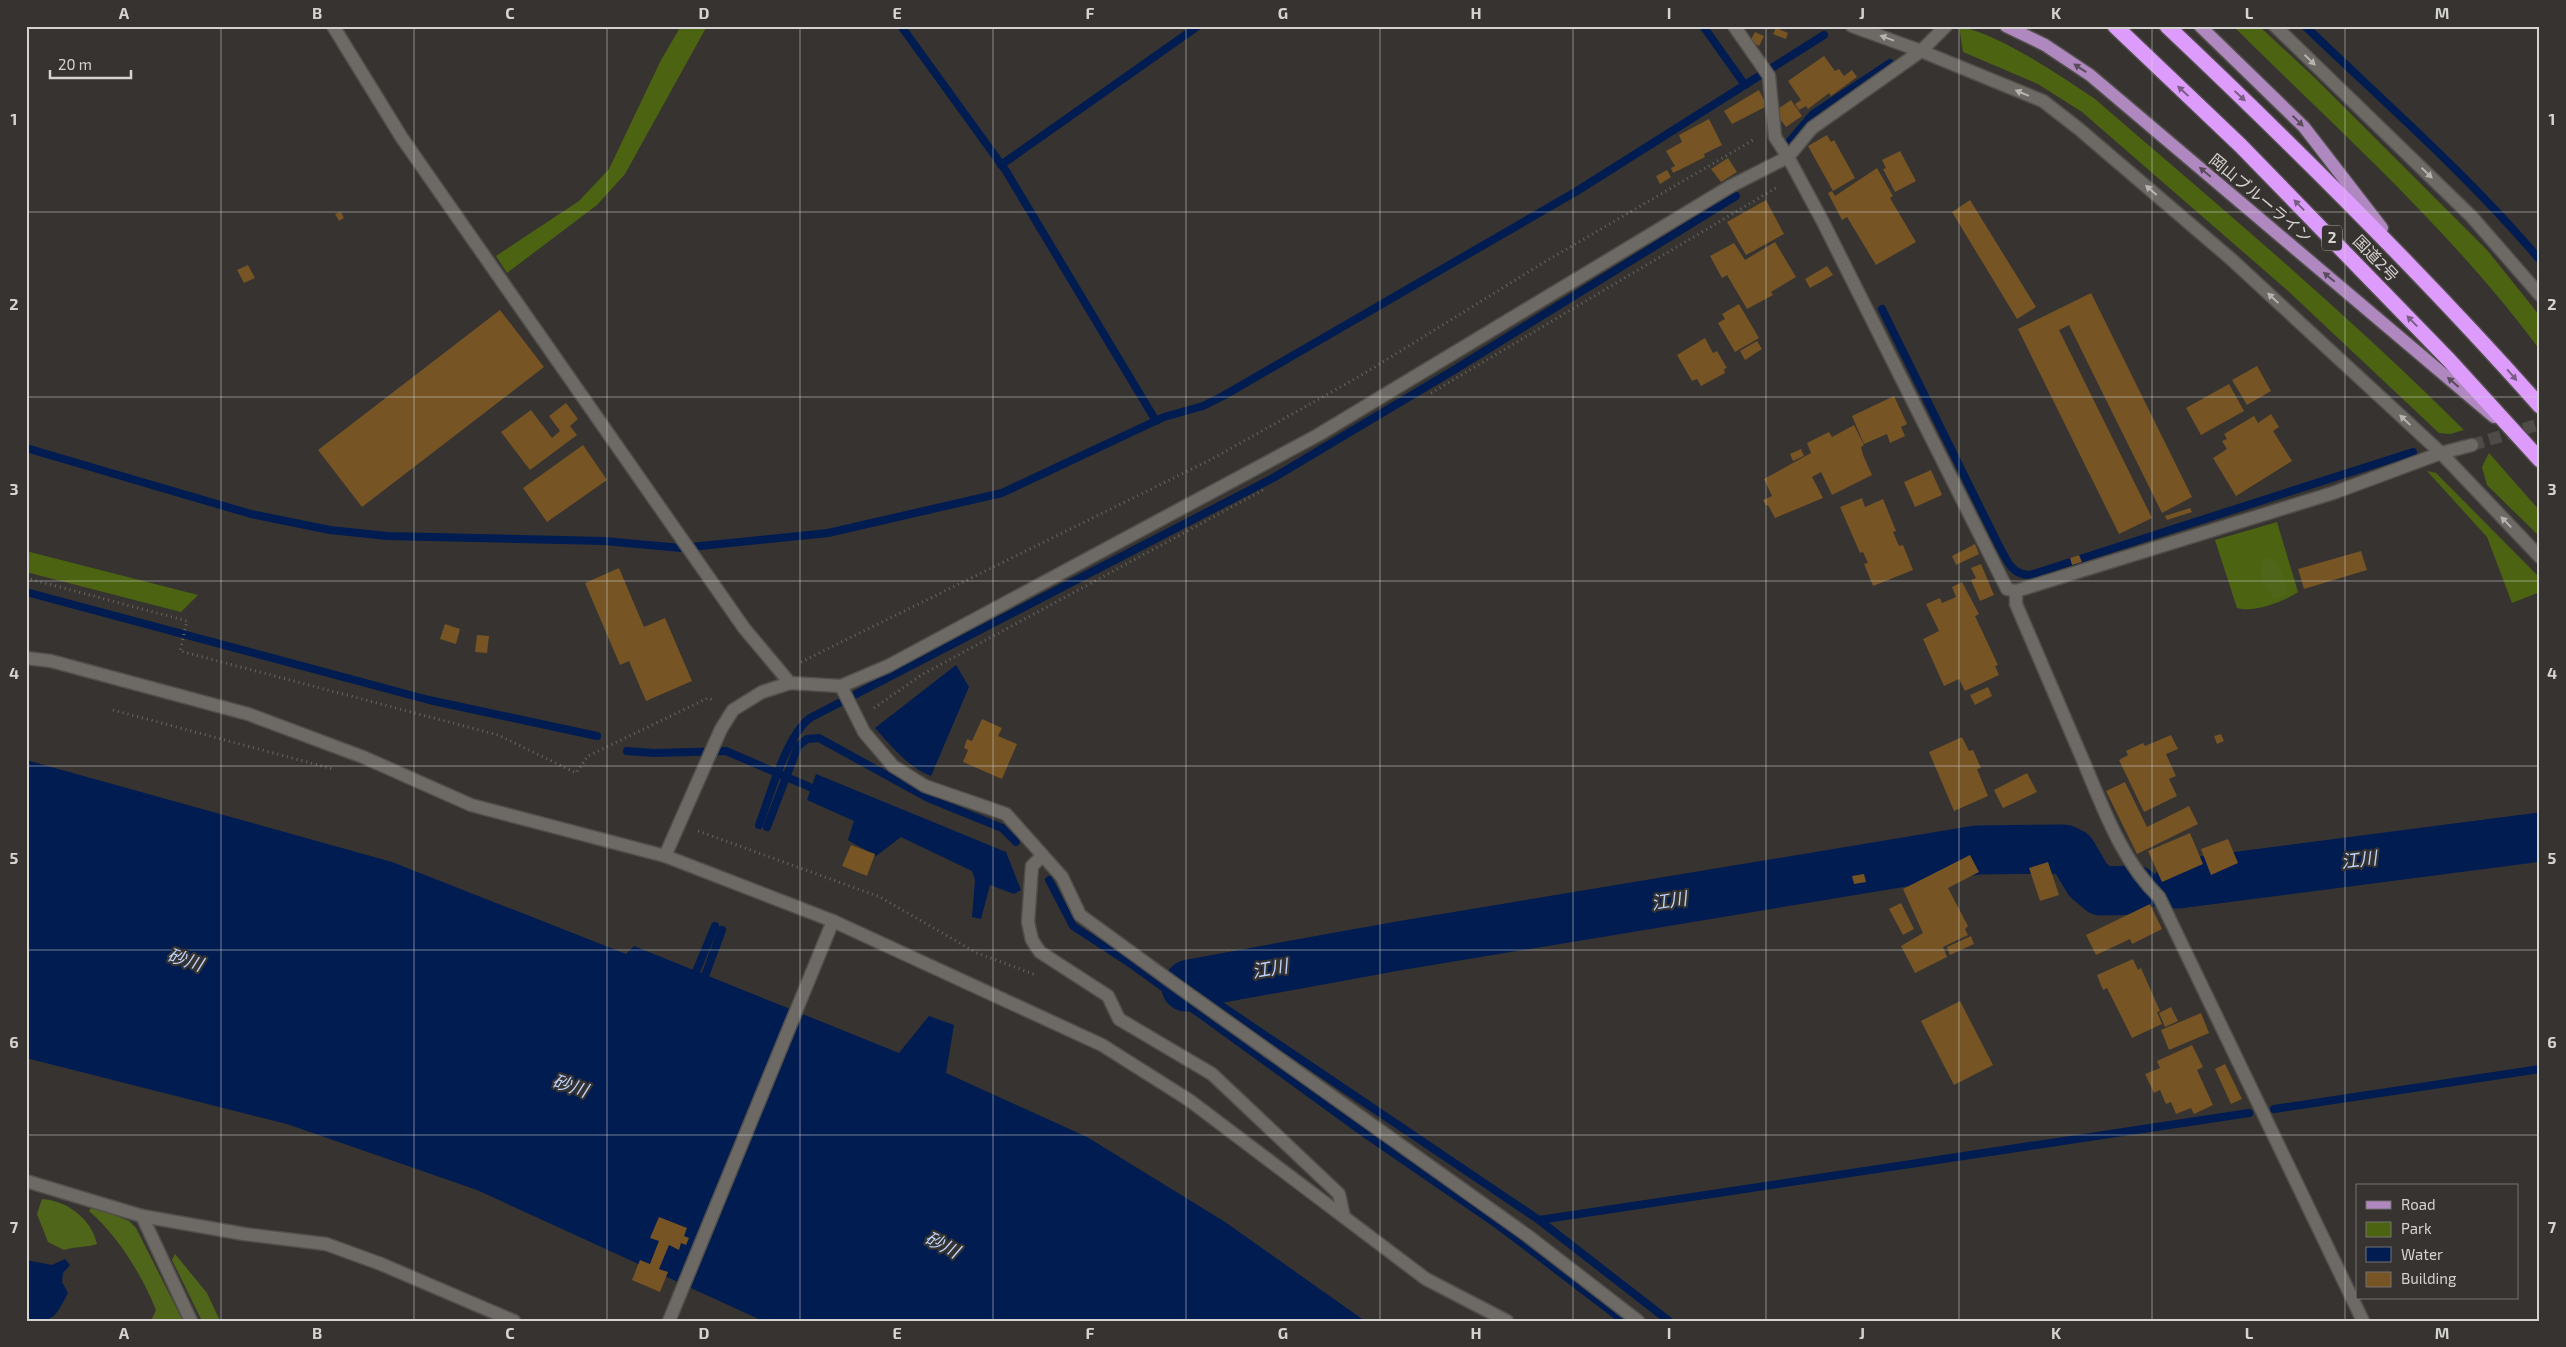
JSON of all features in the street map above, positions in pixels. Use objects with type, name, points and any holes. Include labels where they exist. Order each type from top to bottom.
[{"type":"highway","name":"国道2号","points":[[2115,26],[2242,146],[2437,347],[2540,460]]},
{"type":"highway","name":"国道2号","points":[[2166,26],[2266,120],[2408,263],[2476,334],[2540,406]]},
{"type":"main road","name":"岡山ブルーライン","points":[[2006,26],[2045,45],[2090,74],[2530,448]]},
{"type":"main road","points":[[2200,26],[2304,127],[2408,263]]},
{"type":"street","points":[[333,26],[402,138],[744,628],[790,683]]},
{"type":"street","points":[[1734,26],[1766,71],[1772,93],[1772,129],[1774,137],[1788,157],[1823,222],[2000,580],[2007,589],[2016,591],[2333,493],[2441,453],[2472,445]]},
{"type":"street","points":[[1852,26],[1921,51],[2043,101],[2072,123],[2231,259],[2441,453],[2540,557]]},
{"type":"street","points":[[665,856],[721,729],[733,710],[762,692],[790,683],[843,690],[1318,435],[1731,186],[1788,157],[1812,128],[1921,51],[1946,26]]},
{"type":"street","points":[[2275,26],[2472,217],[2540,295]]},
{"type":"street","points":[[2016,591],[2016,604],[2106,813],[2128,859],[2145,884],[2159,898],[2363,1321]]},
{"type":"street","points":[[26,658],[50,661],[248,714],[363,757],[471,804],[665,856],[833,921],[1102,1045],[1189,1100],[1426,1278],[1507,1321]]},
{"type":"street","points":[[843,690],[864,732],[893,766],[925,786],[1006,814],[1062,877],[1080,914],[1176,985],[1528,1236],[1638,1321]]},
{"type":"street","points":[[1042,856],[1032,866],[1028,922],[1032,940],[1040,952],[1108,996],[1119,1020],[1212,1074],[1340,1194],[1344,1217]]},
{"type":"street","points":[[668,1321],[833,921]]},
{"type":"street","points":[[26,1181],[142,1216],[244,1234],[326,1244],[381,1264],[514,1321]]},
{"type":"street","points":[[142,1216],[191,1321]]},
{"type":"path","points":[[780,672],[1210,460],[1360,376],[1543,263],[1772,129]]},
{"type":"path","points":[[26,578],[187,621],[180,651],[498,735],[576,773],[588,756],[708,698],[733,710]]},
{"type":"path","points":[[113,710],[341,771]]},
{"type":"path","points":[[679,824],[880,897],[977,953],[1040,977]]},
{"type":"green space","points":[[681,26],[707,26],[625,174],[597,205],[507,273],[496,256],[579,201],[609,169],[661,60]]},
{"type":"green space","points":[[1959,26],[1993,38],[2011,47],[2095,99],[2329,302],[2464,430],[2450,434],[2439,433],[2287,290],[2082,112],[2038,84],[1963,52]]},
{"type":"green space","points":[[2233,26],[2259,26],[2315,78],[2487,250],[2540,316],[2540,350],[2506,306],[2432,223],[2393,182]]},
{"type":"green space","points":[[2489,453],[2540,511],[2540,537],[2487,485],[2482,467]]},
{"type":"green space","points":[[2427,471],[2436,473],[2540,578],[2540,592],[2512,603],[2487,537]]},
{"type":"green space","points":[[2277,522],[2298,592],[2268,606],[2252,609],[2237,608],[2215,540]]},
{"type":"green space","points":[[26,551],[198,595],[181,612],[26,572]]},
{"type":"green space","points":[[2265,557],[2275,560],[2287,585],[2286,595],[2276,599],[2271,595],[2263,580],[2262,568]]},
{"type":"green space","points":[[42,1199],[60,1203],[77,1212],[90,1227],[97,1244],[64,1250],[48,1242],[37,1214]]},
{"type":"green space","points":[[92,1206],[129,1221],[136,1228],[183,1321],[151,1321],[156,1310],[144,1283],[110,1232],[89,1211]]},
{"type":"green space","points":[[175,1254],[207,1293],[220,1321],[202,1321],[172,1260]]},
{"type":"water","points":[[956,665],[969,687],[931,776],[907,762],[875,728]]},
{"type":"water","name":"砂川","points":[[26,760],[392,862],[626,954],[634,946],[899,1053],[929,1016],[954,1025],[946,1073],[1087,1137],[1225,1222],[1365,1321],[763,1321],[477,1190],[287,1124],[26,1058]]},
{"type":"water","points":[[816,774],[1006,852],[1021,890],[1014,894],[990,885],[981,919],[972,917],[975,880],[972,871],[901,837],[876,856],[848,840],[854,821],[807,800]]},
{"type":"water","points":[[65,1259],[70,1265],[63,1273],[62,1282],[68,1293],[60,1308],[53,1317],[48,1319],[26,1321],[26,1260],[52,1265]]},
{"type":"building","points":[[1776,28],[1788,33],[1786,39],[1773,34]]},
{"type":"building","points":[[1755,32],[1764,36],[1759,46],[1750,41]]},
{"type":"building","points":[[1824,56],[1835,71],[1839,69],[1844,76],[1852,70],[1857,77],[1831,96],[1829,93],[1808,109],[1806,106],[1799,110],[1795,104],[1801,100],[1788,81]]},
{"type":"building","points":[[1759,90],[1767,106],[1732,124],[1724,111]]},
{"type":"building","points":[[1791,100],[1802,116],[1786,127],[1780,119],[1778,109]]},
{"type":"building","points":[[1709,119],[1722,145],[1704,154],[1705,157],[1673,173],[1671,168],[1675,166],[1666,151],[1682,142],[1679,135]]},
{"type":"building","points":[[1827,135],[1831,142],[1834,140],[1855,178],[1833,191],[1808,146]]},
{"type":"building","points":[[1900,151],[1916,181],[1895,192],[1883,169],[1886,168],[1882,160]]},
{"type":"building","points":[[1728,158],[1737,172],[1721,182],[1711,169]]},
{"type":"building","points":[[1877,168],[1893,196],[1890,198],[1916,242],[1876,265],[1847,217],[1842,220],[1828,193],[1832,191],[1835,196]]},
{"type":"building","points":[[1667,170],[1671,177],[1660,184],[1656,176]]},
{"type":"building","points":[[1766,200],[1784,234],[1746,255],[1727,222]]},
{"type":"building","points":[[1970,200],[2036,307],[2017,319],[1952,212]]},
{"type":"building","points":[[341,212],[344,218],[339,221],[335,214]]},
{"type":"building","points":[[1775,242],[1796,277],[1771,292],[1773,295],[1747,309],[1727,275],[1722,278],[1710,256],[1734,243],[1745,260]]},
{"type":"building","points":[[248,265],[255,278],[244,283],[237,270]]},
{"type":"building","points":[[1827,266],[1833,275],[1810,288],[1805,279]]},
{"type":"building","points":[[2091,293],[2192,497],[2162,513],[2069,325],[2059,330],[2152,518],[2119,534],[2018,329]]},
{"type":"building","points":[[1739,304],[1759,338],[1735,352],[1718,323],[1725,319],[1722,314]]},
{"type":"building","points":[[500,310],[544,367],[362,507],[318,450]]},
{"type":"building","points":[[1705,338],[1713,353],[1717,351],[1727,368],[1724,369],[1725,373],[1701,386],[1697,379],[1692,381],[1677,355]]},
{"type":"building","points":[[1757,341],[1762,349],[1745,360],[1740,351]]},
{"type":"building","points":[[2257,366],[2271,391],[2247,405],[2232,380]]},
{"type":"building","points":[[2229,384],[2244,411],[2201,435],[2186,408]]},
{"type":"building","points":[[1894,396],[1907,424],[1901,427],[1905,436],[1890,443],[1887,434],[1864,444],[1852,416]]},
{"type":"building","points":[[566,403],[578,419],[570,426],[577,435],[530,470],[501,432],[531,410],[552,438],[560,431],[549,416]]},
{"type":"building","points":[[2271,414],[2279,427],[2273,431],[2292,461],[2236,496],[2213,458],[2227,449],[2222,441],[2227,439],[2224,434],[2254,416],[2258,423]]},
{"type":"building","points":[[1854,425],[1864,445],[1861,447],[1863,455],[1872,475],[1832,495],[1821,472],[1812,477],[1823,498],[1775,518],[1763,500],[1772,496],[1764,479],[1811,453],[1807,443],[1829,432],[1832,437]]},
{"type":"building","points":[[583,445],[607,480],[547,522],[523,488]]},
{"type":"building","points":[[1801,449],[1804,456],[1793,461],[1790,454]]},
{"type":"building","points":[[1931,470],[1942,495],[1915,507],[1904,482]]},
{"type":"building","points":[[1862,498],[1865,507],[1883,499],[1896,531],[1893,532],[1899,546],[1903,545],[1913,570],[1873,586],[1864,564],[1868,563],[1863,552],[1860,553],[1840,507]]},
{"type":"building","points":[[2190,508],[2192,512],[2167,520],[2165,516]]},
{"type":"building","points":[[1975,544],[1979,554],[1956,565],[1952,556]]},
{"type":"building","points":[[2361,551],[2367,570],[2304,589],[2298,569]]},
{"type":"building","points":[[2079,555],[2082,562],[2072,565],[2070,558]]},
{"type":"building","points":[[1981,564],[1994,595],[1980,601],[1971,580],[1976,578],[1971,568]]},
{"type":"building","points":[[619,568],[644,627],[665,618],[692,681],[646,701],[629,661],[620,665],[585,583]]},
{"type":"building","points":[[1962,582],[1979,614],[1975,616],[1998,665],[1995,666],[1999,675],[1965,691],[1959,679],[1944,686],[1923,639],[1939,631],[1926,604],[1940,598],[1942,603],[1956,597],[1952,587]]},
{"type":"building","points":[[445,624],[460,629],[456,644],[440,639]]},
{"type":"building","points":[[477,635],[489,636],[487,653],[475,652]]},
{"type":"building","points":[[1988,687],[1992,696],[1975,705],[1970,695]]},
{"type":"building","points":[[982,719],[1002,728],[998,736],[1017,744],[1002,779],[963,762],[968,750],[964,748],[967,739],[972,741]]},
{"type":"building","points":[[2221,734],[2224,741],[2217,744],[2214,736]]},
{"type":"building","points":[[2171,735],[2178,749],[2166,754],[2176,776],[2169,779],[2177,796],[2144,812],[2119,760],[2128,755],[2126,751],[2143,743],[2145,746]]},
{"type":"building","points":[[1962,737],[1969,751],[1973,750],[1981,768],[1977,769],[1988,796],[1954,811],[1929,752]]},
{"type":"building","points":[[2027,773],[2037,792],[2003,808],[1994,790]]},
{"type":"building","points":[[2125,782],[2147,827],[2189,806],[2198,824],[2137,854],[2106,791]]},
{"type":"building","points":[[2190,833],[2203,864],[2162,882],[2148,851]]},
{"type":"building","points":[[2228,839],[2238,863],[2211,875],[2201,849]]},
{"type":"building","points":[[851,845],[875,854],[867,876],[842,866]]},
{"type":"building","points":[[1970,855],[1979,872],[1948,888],[1968,926],[1965,929],[1968,935],[1943,947],[1947,957],[1915,973],[1901,946],[1923,933],[1903,889]]},
{"type":"building","points":[[2048,862],[2059,895],[2040,901],[2029,868]]},
{"type":"building","points":[[1864,874],[1866,882],[1854,884],[1852,876]]},
{"type":"building","points":[[1901,903],[1914,929],[1903,935],[1889,909]]},
{"type":"building","points":[[2150,904],[2162,929],[2132,944],[2130,939],[2096,955],[2086,935]]},
{"type":"building","points":[[1971,936],[1974,944],[1950,955],[1947,947]]},
{"type":"building","points":[[2133,959],[2138,970],[2141,968],[2160,1011],[2157,1012],[2162,1024],[2132,1038],[2107,988],[2103,990],[2097,975]]},
{"type":"building","points":[[1960,1001],[1993,1065],[1954,1085],[1921,1021]]},
{"type":"building","points":[[2171,1007],[2178,1021],[2165,1027],[2159,1013]]},
{"type":"building","points":[[2201,1013],[2209,1033],[2169,1050],[2161,1030]]},
{"type":"building","points":[[2192,1045],[2203,1067],[2197,1070],[2213,1105],[2194,1114],[2191,1108],[2176,1114],[2171,1102],[2166,1104],[2160,1090],[2154,1093],[2145,1074],[2160,1068],[2157,1061]]},
{"type":"building","points":[[2225,1064],[2242,1099],[2231,1104],[2215,1069]]},
{"type":"building","points":[[659,1217],[687,1228],[684,1236],[689,1238],[686,1245],[681,1243],[679,1250],[669,1245],[659,1269],[668,1272],[660,1292],[632,1280],[640,1260],[650,1264],[659,1241],[650,1238]]},
{"type":"waterway","points":[[901,26],[1006,171],[1156,421]]},
{"type":"waterway","points":[[1001,165],[1198,26]]},
{"type":"waterway","points":[[1703,26],[1745,85]]},
{"type":"waterway","points":[[2305,26],[2455,169],[2540,260]]},
{"type":"waterway","points":[[26,448],[251,514],[330,530],[387,536],[604,541],[681,548],[828,533],[1002,493],[1164,417],[1203,406],[1577,191],[1824,35]]},
{"type":"waterway","points":[[1788,143],[1813,114],[1890,63]]},
{"type":"waterway","points":[[759,825],[786,752],[793,738],[810,718],[1273,478],[1454,370],[1736,196]]},
{"type":"waterway","points":[[1882,309],[2004,556],[2010,566],[2024,574],[2030,575],[2413,452]]},
{"type":"waterway","points":[[26,592],[429,700],[597,736]]},
{"type":"waterway","points":[[767,827],[798,746],[807,739],[819,738],[928,798],[1002,828],[1016,842]]},
{"type":"waterway","points":[[627,751],[654,753],[726,751],[819,791]]},
{"type":"waterway","name":"江川","points":[[2178,884],[2540,837]]},
{"type":"waterway","name":"江川","points":[[1186,987],[1189,984],[1398,946],[1977,850],[2064,849],[2072,853],[2088,880],[2101,891],[2136,890]]},
{"type":"waterway","points":[[1049,880],[1073,926],[1134,966],[1367,1135],[1498,1225],[1624,1321]]},
{"type":"waterway","points":[[693,979],[715,926]]},
{"type":"waterway","points":[[702,984],[722,930]]},
{"type":"waterway","points":[[1189,984],[1539,1220],[2249,1113]]},
{"type":"waterway","points":[[2274,1109],[2540,1069]]},
{"type":"waterway","points":[[1539,1220],[1669,1321]]},
{"type":"tunnel","points":[[2472,445],[2540,424]]}]
